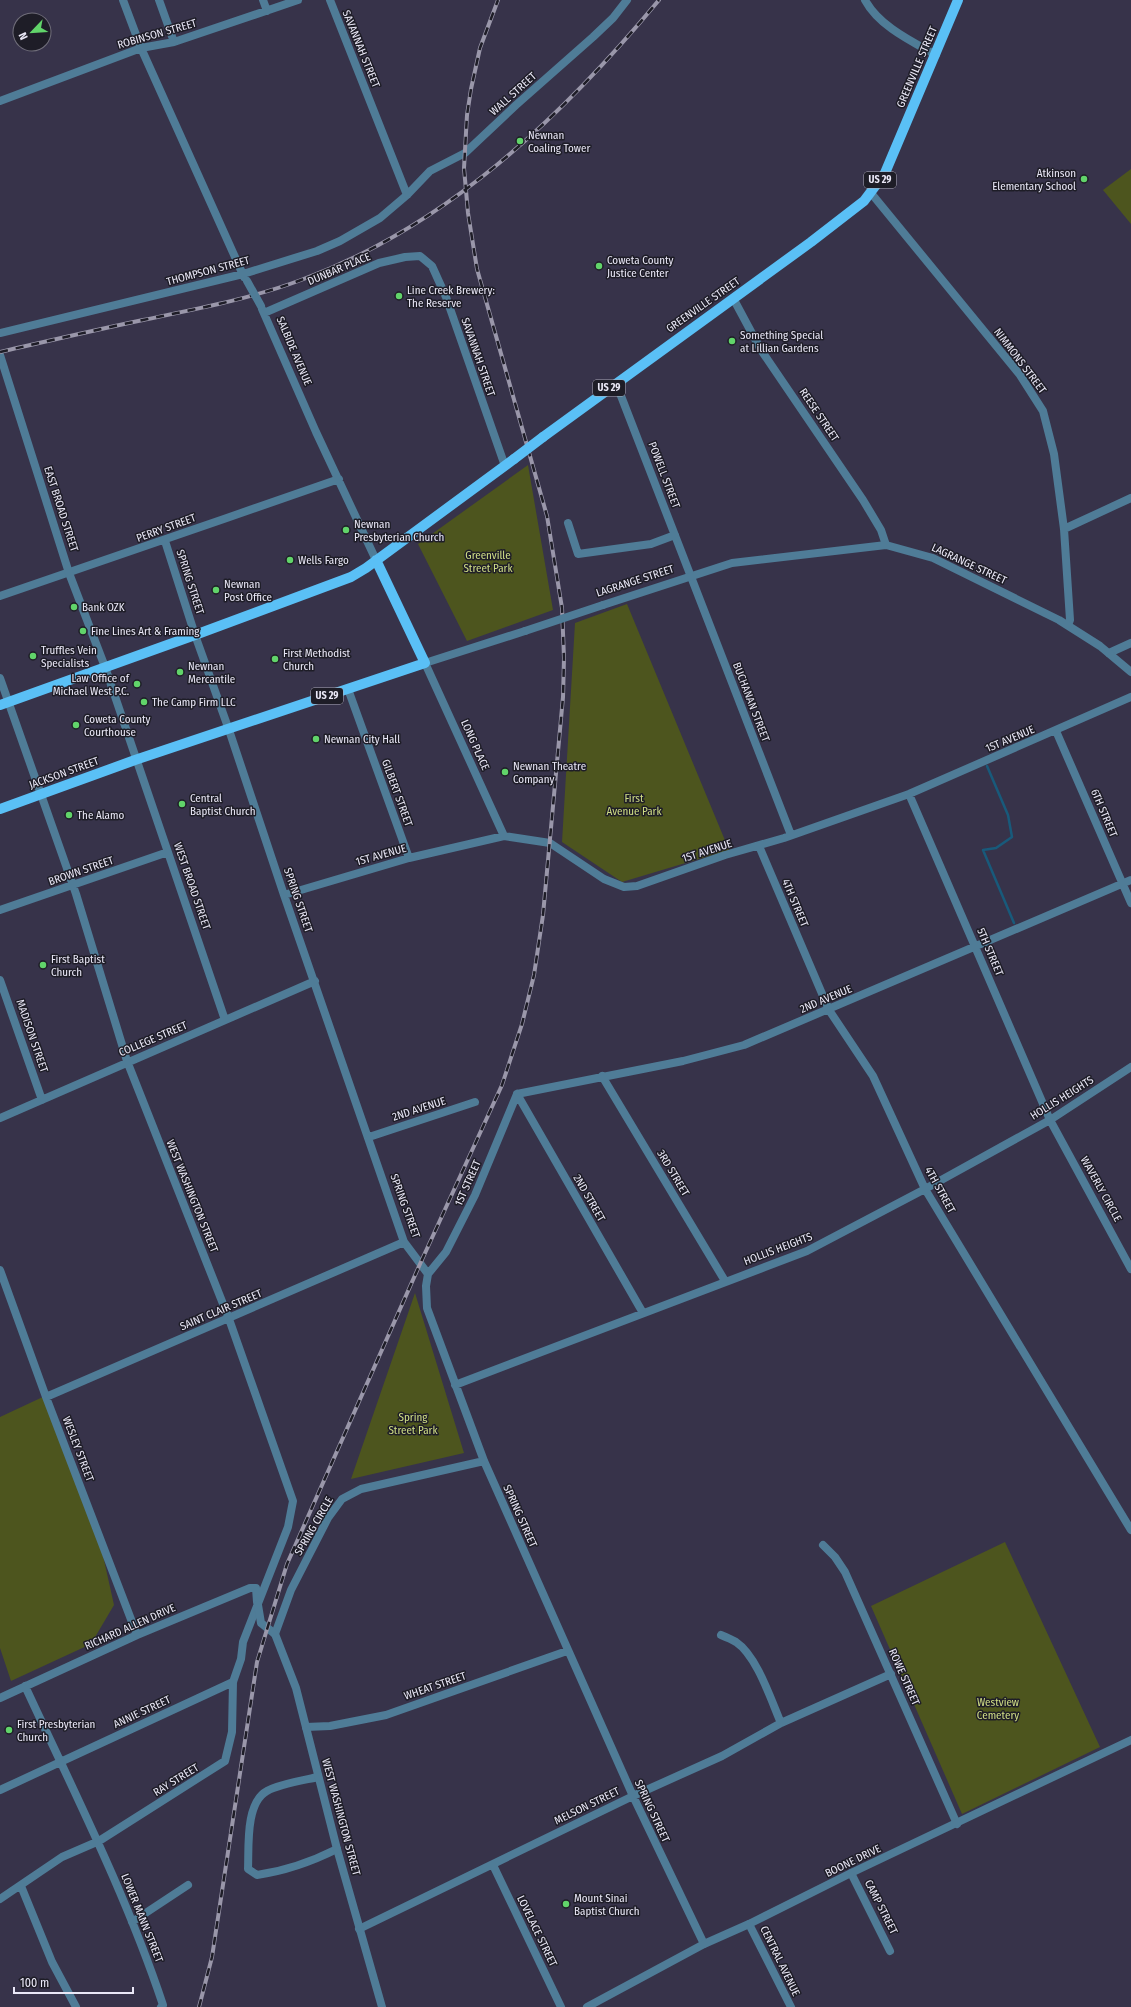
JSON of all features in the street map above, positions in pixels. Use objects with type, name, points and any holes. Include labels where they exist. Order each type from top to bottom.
[{"type":"main road","name":"GREENVILLE STREET","points":[[376,560],[616,383],[812,242],[864,201],[885,173],[958,0]]},
{"type":"main road","name":"SALBIDE AVENUE","points":[[376,560],[425,663]]},
{"type":"main road","name":"US 29","points":[[4,703],[195,636],[351,577],[376,560]]},
{"type":"main road","points":[[351,577],[370,573],[383,574]]},
{"type":"main road","name":"LAGRANGE STREET","points":[[136,760],[425,663]]},
{"type":"main road","name":"JACKSON STREET","points":[[0,809],[136,760]]},
{"type":"street","name":"SALBIDE AVENUE","points":[[123,0],[141,48],[245,278],[263,309],[338,479],[376,560]]},
{"type":"street","points":[[159,0],[174,42]]},
{"type":"street","points":[[263,0],[267,11]]},
{"type":"street","name":"ROBINSON STREET","points":[[0,101],[141,48],[174,42],[298,0]]},
{"type":"street","name":"SAVANNAH STREET","points":[[330,0],[407,195]]},
{"type":"street","name":"WALL STREET","points":[[407,195],[430,171],[465,153],[516,105],[593,37],[628,0]]},
{"type":"street","points":[[865,0],[870,10],[890,27],[910,41],[936,55]]},
{"type":"street","name":"NIMMONS STREET","points":[[871,193],[1020,375],[1043,411],[1054,454],[1064,529],[1070,620],[1068,625]]},
{"type":"street","name":"THOMPSON STREET","points":[[0,332],[245,278],[340,241],[380,218],[407,195]]},
{"type":"street","name":"DUNBAR PLACE","points":[[263,309],[379,263],[405,257],[420,256],[424,260]]},
{"type":"street","name":"SAVANNAH STREET","points":[[424,260],[432,266],[446,297],[505,466]]},
{"type":"street","name":"REESE STREET","points":[[733,298],[761,350],[863,500],[880,530],[886,545]]},
{"type":"street","name":"EAST BROAD STREET","points":[[0,355],[70,573],[105,667]]},
{"type":"street","name":"POWELL STREET","points":[[616,383],[691,576]]},
{"type":"street","name":"PERRY STREET","points":[[0,596],[165,541],[229,516],[338,479]]},
{"type":"street","points":[[1064,529],[1131,498]]},
{"type":"street","points":[[568,523],[578,554],[651,544],[675,535]]},
{"type":"street","name":"SPRING STREET","points":[[165,541],[195,636],[229,730],[404,1242],[428,1274],[426,1286],[427,1308],[484,1461],[567,1651],[633,1796],[704,1944]]},
{"type":"street","name":"LAGRANGE STREET","points":[[425,663],[732,563],[886,545],[933,558],[1068,625],[1109,653],[1131,672]]},
{"type":"street","name":"BUCHANAN STREET","points":[[691,576],[791,835]]},
{"type":"street","points":[[1109,653],[1131,643]]},
{"type":"street","name":"LONG PLACE","points":[[425,663],[504,836]]},
{"type":"street","name":"WEST BROAD STREET","points":[[105,667],[225,1020]]},
{"type":"street","name":"WEST WASHINGTON STREET","points":[[0,678],[4,703],[40,794],[73,886],[127,1062],[229,1319],[293,1501],[288,1527],[258,1605]]},
{"type":"street","name":"GILBERT STREET","points":[[348,690],[409,858]]},
{"type":"street","name":"1ST AVENUE","points":[[284,894],[409,858],[504,836],[550,843],[604,879],[624,887],[637,886],[909,794],[1131,697]]},
{"type":"street","name":"6TH STREET","points":[[1056,731],[1131,903]]},
{"type":"street","name":"5TH STREET","points":[[909,794],[1050,1120]]},
{"type":"street","name":"4TH STREET","points":[[759,846],[829,1010],[873,1076],[925,1190],[1131,1530]]},
{"type":"street","name":"BROWN STREET","points":[[0,910],[168,852]]},
{"type":"street","name":"2ND AVENUE","points":[[517,1094],[683,1061],[744,1045],[1131,880]]},
{"type":"street","name":"MADISON STREET","points":[[0,980],[42,1100]]},
{"type":"street","name":"COLLEGE STREET","points":[[0,1118],[315,981]]},
{"type":"street","name":"HOLLIS HEIGHTS","points":[[455,1385],[807,1251],[925,1190],[1050,1120],[1131,1067]]},
{"type":"street","name":"3RD STREET","points":[[602,1076],[725,1281]]},
{"type":"street","name":"1ST STREET","points":[[428,1274],[446,1252],[475,1195],[517,1094]]},
{"type":"street","name":"2ND STREET","points":[[517,1094],[642,1313]]},
{"type":"street","name":"2ND AVENUE","points":[[369,1137],[475,1102]]},
{"type":"street","name":"WAVERLY CIRCLE","points":[[1050,1120],[1131,1269]]},
{"type":"street","name":"SAINT CLAIR STREET","points":[[46,1397],[404,1242]]},
{"type":"street","name":"WESLEY STREET","points":[[0,1270],[46,1397],[137,1635]]},
{"type":"street","name":"SPRING CIRCLE","points":[[276,1634],[291,1590],[328,1518],[342,1498],[361,1489],[484,1461]]},
{"type":"street","name":"ROWE STREET","points":[[823,1545],[835,1557],[845,1572],[957,1824]]},
{"type":"street","name":"RICHARD ALLEN DRIVE","points":[[0,1698],[137,1635],[250,1588],[256,1588],[258,1605]]},
{"type":"street","points":[[258,1605],[261,1623],[276,1634]]},
{"type":"street","name":"RAY STREET","points":[[0,1899],[62,1857],[99,1841],[224,1761],[232,1732],[233,1682],[241,1659],[243,1642],[258,1605]]},
{"type":"street","name":"WEST WASHINGTON STREET","points":[[276,1634],[296,1688],[337,1849],[382,2007]]},
{"type":"street","points":[[721,1635],[736,1642],[746,1651],[757,1670],[781,1723]]},
{"type":"street","name":"WHEAT STREET","points":[[306,1727],[330,1726],[386,1715],[567,1651]]},
{"type":"street","name":"MELSON STREET","points":[[359,1929],[633,1796],[722,1756],[781,1723],[891,1674]]},
{"type":"street","name":"ANNIE STREET","points":[[0,1790],[233,1682]]},
{"type":"street","name":"LOWER MANN STREET","points":[[25,1686],[99,1841],[140,1939],[162,2006]]},
{"type":"street","name":"BOONE DRIVE","points":[[587,2007],[704,1944],[750,1924],[851,1873],[957,1824],[1131,1740]]},
{"type":"street","points":[[318,1777],[267,1790],[260,1797],[252,1811],[248,1869],[257,1875],[278,1872],[314,1861],[337,1849]]},
{"type":"street","name":"LOVELACE STREET","points":[[493,1865],[561,2007]]},
{"type":"street","name":"CAMP STREET","points":[[851,1873],[890,1951]]},
{"type":"street","points":[[132,1922],[188,1885]]},
{"type":"street","points":[[21,1886],[52,1962],[76,2007]]},
{"type":"street","name":"CENTRAL AVENUE","points":[[750,1924],[791,2007]]},
{"type":"green space","points":[[1131,169],[1131,224],[1103,190]]},
{"type":"green space","name":"Greenville Street Park","points":[[528,465],[553,610],[467,641],[418,544]]},
{"type":"green space","name":"First Avenue Park","points":[[627,604],[729,850],[622,882],[562,842],[575,623]]},
{"type":"green space","name":"Spring Street Park","points":[[415,1293],[464,1453],[351,1479]]},
{"type":"green space","points":[[47,1395],[102,1551],[114,1605],[91,1644],[11,1681],[0,1648],[0,1417]]},
{"type":"green space","name":"Westview Cemetery","points":[[1005,1542],[1100,1747],[962,1814],[871,1606]]},
{"type":"waterway","points":[[987,766],[1008,815],[1012,837],[996,848],[983,850],[1014,923]]},
{"type":"railway","points":[[199,2007],[212,1957],[257,1662],[287,1564],[420,1264],[502,1085],[522,1024],[534,975],[543,915],[563,697],[564,658],[562,608],[547,516],[477,269],[468,213],[464,168],[467,115],[471,89],[480,48],[498,0]]},
{"type":"railway","points":[[0,352],[203,308],[262,293],[301,280],[354,258],[404,230],[452,199],[498,164],[583,86],[659,0]]},
{"type":"place","name":"Newnan Coaling Tower","points":[[520,141]]},
{"type":"place","name":"Atkinson Elementary School","points":[[1084,179]]},
{"type":"place","name":"Coweta County Justice Center","points":[[599,266]]},
{"type":"place","name":"Line Creek Brewery: The Reserve","points":[[399,296]]},
{"type":"place","name":"Something Special at Lillian Gardens","points":[[732,341]]},
{"type":"place","name":"Newnan Presbyterian Church","points":[[346,530]]},
{"type":"place","name":"Wells Fargo","points":[[290,560]]},
{"type":"place","name":"Newnan Post Office","points":[[216,590]]},
{"type":"place","name":"Bank OZK","points":[[74,607]]},
{"type":"place","name":"Fine Lines Art & Framing","points":[[83,631]]},
{"type":"place","name":"Truffles Vein Specialists","points":[[33,656]]},
{"type":"place","name":"First Methodist Church","points":[[275,659]]},
{"type":"place","name":"Newnan Mercantile","points":[[180,672]]},
{"type":"place","name":"Law Office of Michael West P.C.","points":[[137,684]]},
{"type":"place","name":"The Camp Firm LLC","points":[[144,702]]},
{"type":"place","name":"Coweta County Courthouse","points":[[76,725]]},
{"type":"place","name":"Newnan City Hall","points":[[316,739]]},
{"type":"place","name":"Newnan Theatre Company","points":[[505,772]]},
{"type":"place","name":"Central Baptist Church","points":[[182,804]]},
{"type":"place","name":"The Alamo","points":[[69,815]]},
{"type":"place","name":"First Baptist Church","points":[[43,965]]},
{"type":"place","name":"First Presbyterian Church","points":[[9,1730]]},
{"type":"place","name":"Mount Sinai Baptist Church","points":[[566,1904]]}]
